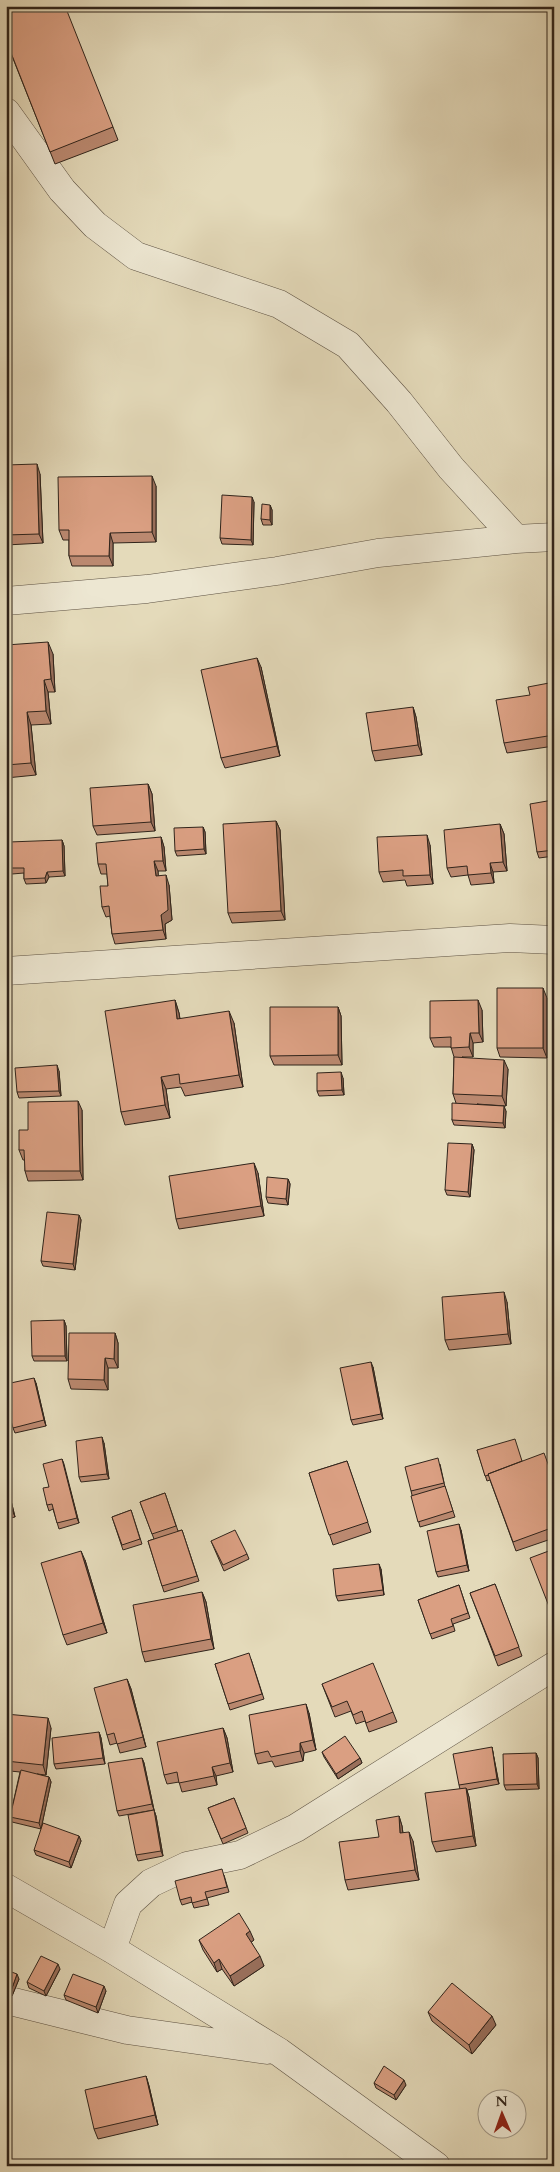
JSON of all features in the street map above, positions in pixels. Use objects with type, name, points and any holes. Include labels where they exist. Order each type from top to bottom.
[{"type":"street","points":[[6,112],[62,190],[95,225],[136,256],[279,304],[348,345],[399,402],[450,468],[516,539]]},
{"type":"street","points":[[6,601],[147,589],[276,571],[378,553],[554,537]]},
{"type":"street","points":[[6,971],[510,938],[554,940]]},
{"type":"street","points":[[112,1949],[128,1904],[151,1882],[187,1866],[240,1855],[296,1828],[554,1666]]},
{"type":"street","points":[[6,1888],[112,1949],[279,2052],[436,2166]]},
{"type":"street","points":[[6,2000],[127,2030],[279,2052]]},
{"type":"building","points":[[27,6],[65,6],[113,127],[50,152],[6,40],[6,14]]},
{"type":"building","points":[[37,464],[39,534],[6,535],[6,465]]},
{"type":"building","points":[[152,476],[152,532],[110,533],[109,556],[69,556],[69,530],[59,530],[58,477]]},
{"type":"building","points":[[222,495],[252,497],[251,540],[220,538]]},
{"type":"building","points":[[262,504],[270,505],[270,520],[261,519]]},
{"type":"building","points":[[48,642],[51,679],[44,680],[46,711],[27,712],[31,763],[6,765],[6,645]]},
{"type":"building","points":[[257,658],[277,746],[221,758],[201,670]]},
{"type":"building","points":[[549,683],[554,714],[554,735],[504,743],[496,700],[530,695],[528,687]]},
{"type":"building","points":[[413,707],[418,745],[372,751],[366,713]]},
{"type":"building","points":[[148,784],[151,822],[93,826],[90,788]]},
{"type":"building","points":[[553,800],[554,850],[537,852],[530,804]]},
{"type":"building","points":[[276,821],[281,911],[228,913],[223,824]]},
{"type":"building","points":[[500,824],[503,862],[490,863],[491,873],[468,875],[467,866],[447,868],[444,830]]},
{"type":"building","points":[[203,827],[204,849],[175,851],[174,828]]},
{"type":"building","points":[[427,835],[430,875],[403,876],[403,870],[379,872],[377,837]]},
{"type":"building","points":[[161,837],[163,861],[154,861],[156,876],[166,875],[168,910],[161,915],[163,930],[112,934],[109,906],[102,907],[100,886],[108,886],[106,864],[98,864],[96,843]]},
{"type":"building","points":[[62,840],[63,871],[47,872],[45,878],[24,879],[24,868],[10,868],[9,842]]},
{"type":"building","points":[[497,988],[543,988],[543,1048],[497,1048]]},
{"type":"building","points":[[175,1000],[177,1019],[229,1011],[239,1075],[180,1084],[179,1074],[161,1077],[165,1105],[121,1112],[105,1011]]},
{"type":"building","points":[[478,1000],[479,1033],[470,1033],[469,1047],[451,1048],[451,1037],[430,1038],[430,1001]]},
{"type":"building","points":[[270,1007],[338,1007],[338,1055],[270,1056]]},
{"type":"building","points":[[454,1057],[504,1060],[502,1096],[453,1094]]},
{"type":"building","points":[[57,1065],[59,1091],[17,1092],[15,1068]]},
{"type":"building","points":[[341,1072],[342,1090],[317,1091],[317,1073]]},
{"type":"building","points":[[78,1101],[80,1171],[25,1171],[24,1150],[19,1150],[19,1130],[28,1130],[28,1102]]},
{"type":"building","points":[[452,1103],[504,1106],[503,1123],[452,1120]]},
{"type":"building","points":[[448,1143],[472,1144],[468,1192],[445,1190]]},
{"type":"building","points":[[254,1163],[261,1206],[176,1219],[169,1176]]},
{"type":"building","points":[[267,1177],[288,1179],[286,1199],[266,1197]]},
{"type":"building","points":[[47,1212],[79,1215],[73,1264],[41,1261]]},
{"type":"building","points":[[504,1292],[508,1334],[445,1340],[442,1297]]},
{"type":"building","points":[[64,1320],[65,1356],[32,1356],[31,1321]]},
{"type":"building","points":[[69,1333],[115,1333],[114,1359],[105,1358],[104,1380],[68,1379]]},
{"type":"building","points":[[371,1362],[381,1414],[351,1420],[340,1368]]},
{"type":"building","points":[[34,1378],[44,1420],[13,1428],[6,1402],[6,1384]]},
{"type":"building","points":[[102,1437],[107,1474],[79,1477],[76,1441]]},
{"type":"building","points":[[515,1439],[522,1461],[485,1476],[477,1450]]},
{"type":"building","points":[[544,1453],[554,1480],[554,1527],[513,1542],[488,1474]]},
{"type":"building","points":[[438,1458],[444,1483],[411,1491],[405,1467]]},
{"type":"building","points":[[62,1459],[77,1518],[57,1523],[52,1504],[47,1505],[43,1488],[49,1487],[43,1464]]},
{"type":"building","points":[[347,1461],[368,1522],[329,1535],[309,1473]]},
{"type":"building","points":[[6,1486],[11,1507],[6,1509]]},
{"type":"building","points":[[445,1486],[453,1511],[418,1522],[411,1496]]},
{"type":"building","points":[[165,1493],[176,1526],[152,1534],[140,1502]]},
{"type":"building","points":[[131,1510],[140,1539],[122,1545],[112,1517]]},
{"type":"building","points":[[459,1524],[467,1565],[436,1572],[427,1531]]},
{"type":"building","points":[[182,1530],[197,1576],[162,1586],[148,1541]]},
{"type":"building","points":[[235,1530],[247,1554],[223,1565],[211,1541]]},
{"type":"building","points":[[554,1549],[554,1619],[530,1558]]},
{"type":"building","points":[[81,1551],[103,1623],[63,1635],[41,1563]]},
{"type":"building","points":[[379,1564],[383,1590],[336,1596],[333,1569]]},
{"type":"building","points":[[495,1584],[519,1647],[495,1656],[470,1593]]},
{"type":"building","points":[[459,1585],[468,1613],[451,1619],[453,1626],[430,1634],[418,1600]]},
{"type":"building","points":[[202,1592],[211,1639],[142,1652],[133,1605]]},
{"type":"building","points":[[249,1653],[262,1694],[228,1704],[215,1664]]},
{"type":"building","points":[[373,1663],[393,1712],[366,1723],[362,1711],[353,1715],[347,1701],[332,1707],[322,1684]]},
{"type":"building","points":[[127,1679],[143,1737],[117,1744],[114,1733],[107,1735],[94,1688]]},
{"type":"building","points":[[306,1704],[313,1740],[300,1743],[300,1751],[271,1757],[268,1751],[255,1754],[249,1715]]},
{"type":"building","points":[[6,1714],[48,1718],[43,1765],[6,1761],[9,1740],[6,1740]]},
{"type":"building","points":[[223,1728],[230,1763],[212,1767],[214,1776],[179,1783],[177,1772],[164,1775],[157,1742]]},
{"type":"building","points":[[99,1732],[103,1758],[54,1764],[52,1738]]},
{"type":"building","points":[[345,1736],[360,1758],[336,1774],[322,1752]]},
{"type":"building","points":[[492,1747],[497,1779],[459,1785],[453,1754]]},
{"type":"building","points":[[536,1753],[537,1784],[504,1785],[503,1754]]},
{"type":"building","points":[[142,1758],[152,1804],[117,1811],[108,1763]]},
{"type":"building","points":[[21,1770],[49,1777],[39,1823],[10,1817]]},
{"type":"building","points":[[466,1788],[473,1836],[432,1842],[425,1793]]},
{"type":"building","points":[[234,1798],[246,1828],[221,1839],[208,1808]]},
{"type":"building","points":[[154,1810],[161,1851],[136,1855],[128,1815]]},
{"type":"building","points":[[399,1816],[400,1833],[409,1832],[415,1870],[345,1880],[339,1842],[379,1837],[376,1820]]},
{"type":"building","points":[[43,1823],[79,1836],[69,1862],[34,1850]]},
{"type":"building","points":[[222,1869],[227,1887],[205,1892],[207,1899],[192,1903],[191,1897],[180,1900],[175,1881]]},
{"type":"building","points":[[239,1913],[250,1931],[246,1934],[260,1956],[230,1976],[219,1959],[214,1963],[199,1940]]},
{"type":"building","points":[[41,1956],[58,1964],[44,1991],[27,1982]]},
{"type":"building","points":[[6,1970],[17,1974],[11,1991],[6,1989]]},
{"type":"building","points":[[73,1974],[104,1986],[96,2007],[64,1995]]},
{"type":"building","points":[[452,1983],[492,2016],[469,2045],[428,2012]]},
{"type":"building","points":[[384,2066],[404,2080],[394,2095],[374,2083]]},
{"type":"building","points":[[146,2076],[155,2115],[94,2129],[85,2090]]}]
